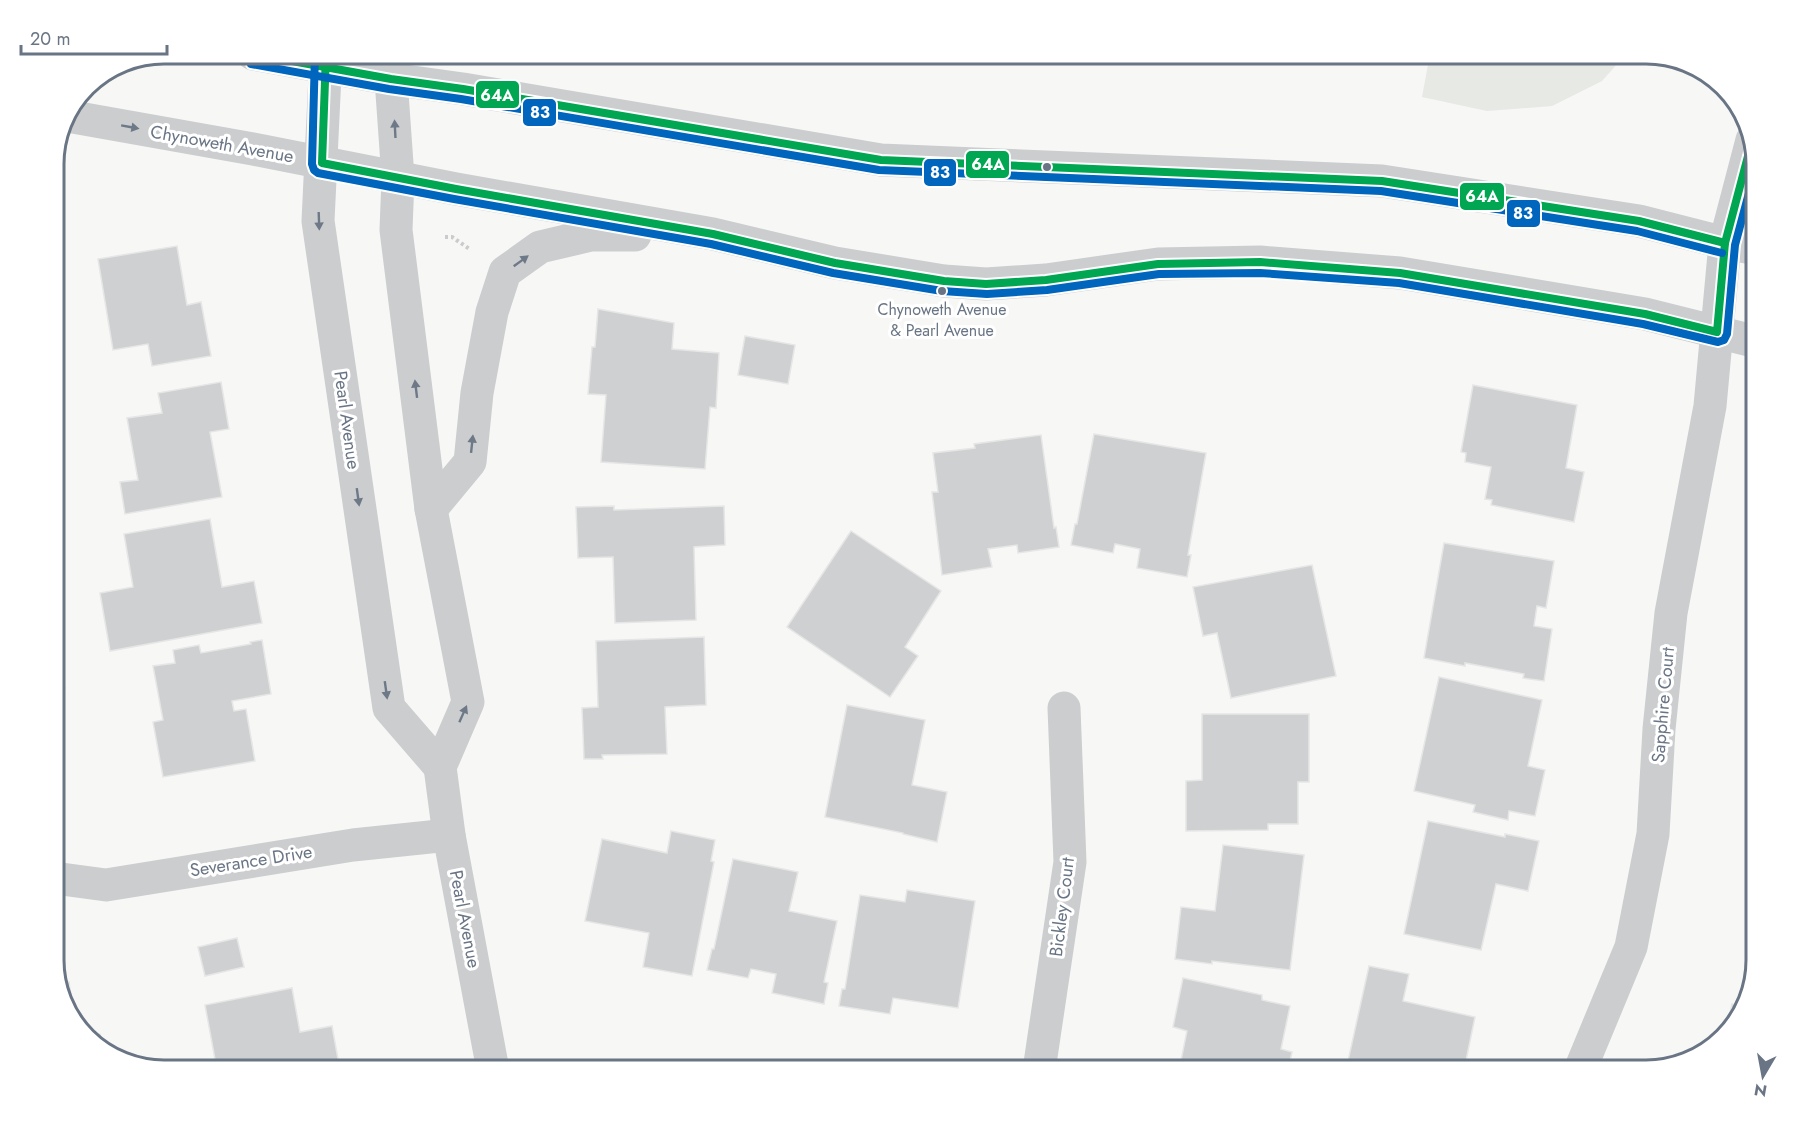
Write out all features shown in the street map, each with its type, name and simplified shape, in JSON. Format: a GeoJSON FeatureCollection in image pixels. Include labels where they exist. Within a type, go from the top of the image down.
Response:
{"type":"FeatureCollection","features":[{"type":"Feature","properties":{"kind":"street","name":"Pearl Avenue"},"geometry":{"type":"LineString","coordinates":[[325,64],[318,222],[389,708],[440,768],[449,835],[491,1060]]}},
{"type":"Feature","properties":{"kind":"street"},"geometry":{"type":"LineString","coordinates":[[358,64],[392,67],[464,89],[881,160],[1382,181],[1639,221],[1746,247]]}},
{"type":"Feature","properties":{"kind":"street"},"geometry":{"type":"LineString","coordinates":[[392,67],[398,178],[396,230],[431,509],[468,702],[440,768]]}},
{"type":"Feature","properties":{"kind":"street","name":"Chynoweth Avenue"},"geometry":{"type":"LineString","coordinates":[[76,118],[713,234],[835,263],[944,281],[986,284],[1046,280],[1158,264],[1260,262],[1400,273],[1645,314],[1746,339]]}},
{"type":"Feature","properties":{"kind":"street","name":"Sapphire Court"},"geometry":{"type":"LineString","coordinates":[[1584,1060],[1632,946],[1653,834],[1659,729],[1671,613],[1710,406],[1725,243],[1746,163]]}},
{"type":"Feature","properties":{"kind":"street"},"geometry":{"type":"LineString","coordinates":[[431,509],[470,462],[477,393],[492,312],[505,272],[540,247],[591,235],[713,234]]}},
{"type":"Feature","properties":{"kind":"street","name":"Bickley Court"},"geometry":{"type":"LineString","coordinates":[[1040,1060],[1070,862],[1064,708]]}},
{"type":"Feature","properties":{"kind":"street","name":"Severance Drive"},"geometry":{"type":"LineString","coordinates":[[65,879],[106,885],[353,844],[449,835]]}},
{"type":"Feature","properties":{"kind":"path"},"geometry":{"type":"LineString","coordinates":[[445,237],[452,237]]}},
{"type":"Feature","properties":{"kind":"shaded area"},"geometry":{"type":"Polygon","coordinates":[[[1428,64],[1617,64],[1602,81],[1552,106],[1487,111],[1422,97],[1428,64]]]}},
{"type":"Feature","properties":{"kind":"building"},"geometry":{"type":"Polygon","coordinates":[[[177,246],[187,305],[201,302],[211,356],[152,366],[148,344],[113,350],[98,259],[177,246]]]}},
{"type":"Feature","properties":{"kind":"building"},"geometry":{"type":"Polygon","coordinates":[[[598,309],[674,323],[672,349],[719,353],[716,408],[710,407],[705,469],[601,462],[606,395],[588,394],[598,309]]]}},
{"type":"Feature","properties":{"kind":"building"},"geometry":{"type":"Polygon","coordinates":[[[745,336],[795,345],[788,384],[738,375],[745,336]]]}},
{"type":"Feature","properties":{"kind":"building"},"geometry":{"type":"Polygon","coordinates":[[[221,382],[229,429],[210,432],[222,497],[125,514],[120,482],[138,480],[127,418],[162,413],[158,393],[221,382]]]}},
{"type":"Feature","properties":{"kind":"building"},"geometry":{"type":"Polygon","coordinates":[[[1473,385],[1577,405],[1566,468],[1584,472],[1574,522],[1491,505],[1492,500],[1485,499],[1491,467],[1465,462],[1466,453],[1461,452],[1473,385]]]}},
{"type":"Feature","properties":{"kind":"building"},"geometry":{"type":"Polygon","coordinates":[[[1094,434],[1206,453],[1188,555],[1191,555],[1187,577],[1137,568],[1140,549],[1115,544],[1113,553],[1071,545],[1094,434]]]}},
{"type":"Feature","properties":{"kind":"building"},"geometry":{"type":"Polygon","coordinates":[[[1041,435],[1054,528],[1056,527],[1059,547],[1018,553],[1017,545],[988,549],[992,567],[942,575],[932,492],[938,492],[933,453],[975,448],[974,444],[1041,435]]]}},
{"type":"Feature","properties":{"kind":"building"},"geometry":{"type":"Polygon","coordinates":[[[614,506],[614,510],[724,506],[725,545],[694,547],[696,620],[615,623],[613,557],[578,558],[576,507],[614,506]]]}},
{"type":"Feature","properties":{"kind":"building"},"geometry":{"type":"Polygon","coordinates":[[[210,519],[222,587],[254,581],[262,623],[110,651],[100,593],[133,587],[124,534],[210,519]]]}},
{"type":"Feature","properties":{"kind":"building"},"geometry":{"type":"Polygon","coordinates":[[[851,531],[941,591],[905,647],[918,656],[890,697],[787,627],[851,531]]]}},
{"type":"Feature","properties":{"kind":"building"},"geometry":{"type":"Polygon","coordinates":[[[1444,543],[1554,561],[1546,608],[1537,606],[1534,626],[1552,629],[1544,681],[1523,678],[1524,674],[1424,658],[1444,543]]]}},
{"type":"Feature","properties":{"kind":"building"},"geometry":{"type":"Polygon","coordinates":[[[1312,565],[1336,676],[1231,698],[1217,633],[1203,636],[1193,587],[1312,565]]]}},
{"type":"Feature","properties":{"kind":"building"},"geometry":{"type":"Polygon","coordinates":[[[704,637],[706,705],[665,707],[667,754],[602,755],[603,759],[584,759],[582,708],[598,707],[596,641],[704,637]]]}},
{"type":"Feature","properties":{"kind":"building"},"geometry":{"type":"Polygon","coordinates":[[[262,640],[271,694],[232,701],[234,711],[246,709],[255,761],[163,777],[153,722],[163,720],[153,666],[175,663],[173,650],[199,645],[201,653],[262,640]]]}},
{"type":"Feature","properties":{"kind":"building"},"geometry":{"type":"Polygon","coordinates":[[[1439,677],[1542,700],[1528,766],[1545,770],[1535,816],[1509,811],[1508,820],[1473,812],[1475,805],[1414,791],[1439,677]]]}},
{"type":"Feature","properties":{"kind":"building"},"geometry":{"type":"Polygon","coordinates":[[[847,705],[925,720],[912,785],[947,792],[937,842],[825,817],[847,705]]]}},
{"type":"Feature","properties":{"kind":"building"},"geometry":{"type":"Polygon","coordinates":[[[1202,714],[1309,714],[1309,782],[1298,782],[1298,824],[1268,824],[1268,830],[1186,831],[1186,781],[1202,780],[1202,714]]]}},
{"type":"Feature","properties":{"kind":"building"},"geometry":{"type":"Polygon","coordinates":[[[1428,821],[1505,837],[1505,834],[1539,841],[1528,891],[1496,884],[1481,950],[1404,934],[1428,821]]]}},
{"type":"Feature","properties":{"kind":"building"},"geometry":{"type":"Polygon","coordinates":[[[671,831],[715,840],[711,861],[714,862],[692,976],[643,967],[649,933],[585,921],[602,839],[667,853],[671,831]]]}},
{"type":"Feature","properties":{"kind":"building"},"geometry":{"type":"Polygon","coordinates":[[[1223,845],[1304,855],[1290,970],[1175,959],[1181,907],[1215,911],[1223,845]]]}},
{"type":"Feature","properties":{"kind":"building"},"geometry":{"type":"Polygon","coordinates":[[[733,859],[798,872],[789,911],[837,921],[824,982],[828,983],[824,1004],[772,993],[776,974],[751,969],[748,978],[707,970],[712,949],[714,949],[733,859]]]}},
{"type":"Feature","properties":{"kind":"building"},"geometry":{"type":"Polygon","coordinates":[[[907,890],[975,901],[958,1008],[893,998],[890,1014],[839,1006],[842,989],[845,989],[860,895],[905,902],[907,890]]]}},
{"type":"Feature","properties":{"kind":"building"},"geometry":{"type":"Polygon","coordinates":[[[237,938],[244,967],[205,976],[198,947],[237,938]]]}},
{"type":"Feature","properties":{"kind":"building"},"geometry":{"type":"Polygon","coordinates":[[[1369,966],[1409,974],[1403,1001],[1475,1017],[1466,1060],[1348,1060],[1369,966]]]}},
{"type":"Feature","properties":{"kind":"building"},"geometry":{"type":"Polygon","coordinates":[[[1183,978],[1262,995],[1262,1000],[1290,1006],[1281,1049],[1292,1052],[1290,1060],[1181,1060],[1187,1031],[1173,1027],[1183,978]]]}},
{"type":"Feature","properties":{"kind":"building"},"geometry":{"type":"Polygon","coordinates":[[[292,988],[300,1032],[332,1026],[338,1060],[215,1060],[205,1005],[292,988]]]}},
{"type":"Feature","properties":{"kind":"building"},"geometry":{"type":"Polygon","coordinates":[[[1732,1004],[1736,1005],[1733,1010],[1729,1016],[1732,1004]]]}},
{"type":"Feature","properties":{"kind":"transit line","name":"83"},"geometry":{"type":"LineString","coordinates":[[251,64],[879,170],[1381,191],[1637,231],[1722,253]]}},
{"type":"Feature","properties":{"kind":"transit line","name":"64A"},"geometry":{"type":"LineString","coordinates":[[308,64],[881,160],[1382,181],[1639,221],[1725,243]]}},
{"type":"Feature","properties":{"kind":"transit line","name":"83"},"geometry":{"type":"LineString","coordinates":[[315,64],[312,164],[318,173],[711,244],[833,273],[942,291],[987,294],[1047,290],[1159,274],[1260,273],[1399,283],[1643,324],[1718,342],[1724,340],[1727,334],[1735,245],[1746,204]]}},
{"type":"Feature","properties":{"kind":"transit line","name":"64A"},"geometry":{"type":"LineString","coordinates":[[326,64],[322,163],[713,234],[835,263],[944,281],[986,284],[1046,280],[1158,264],[1260,262],[1400,273],[1645,314],[1717,332],[1725,243],[1746,164]]}},
{"type":"Feature","properties":{"kind":"place","name":"Chynoweth Avenue & Pearl Avenue"},"geometry":{"type":"Point","coordinates":[942,291]}}]}
